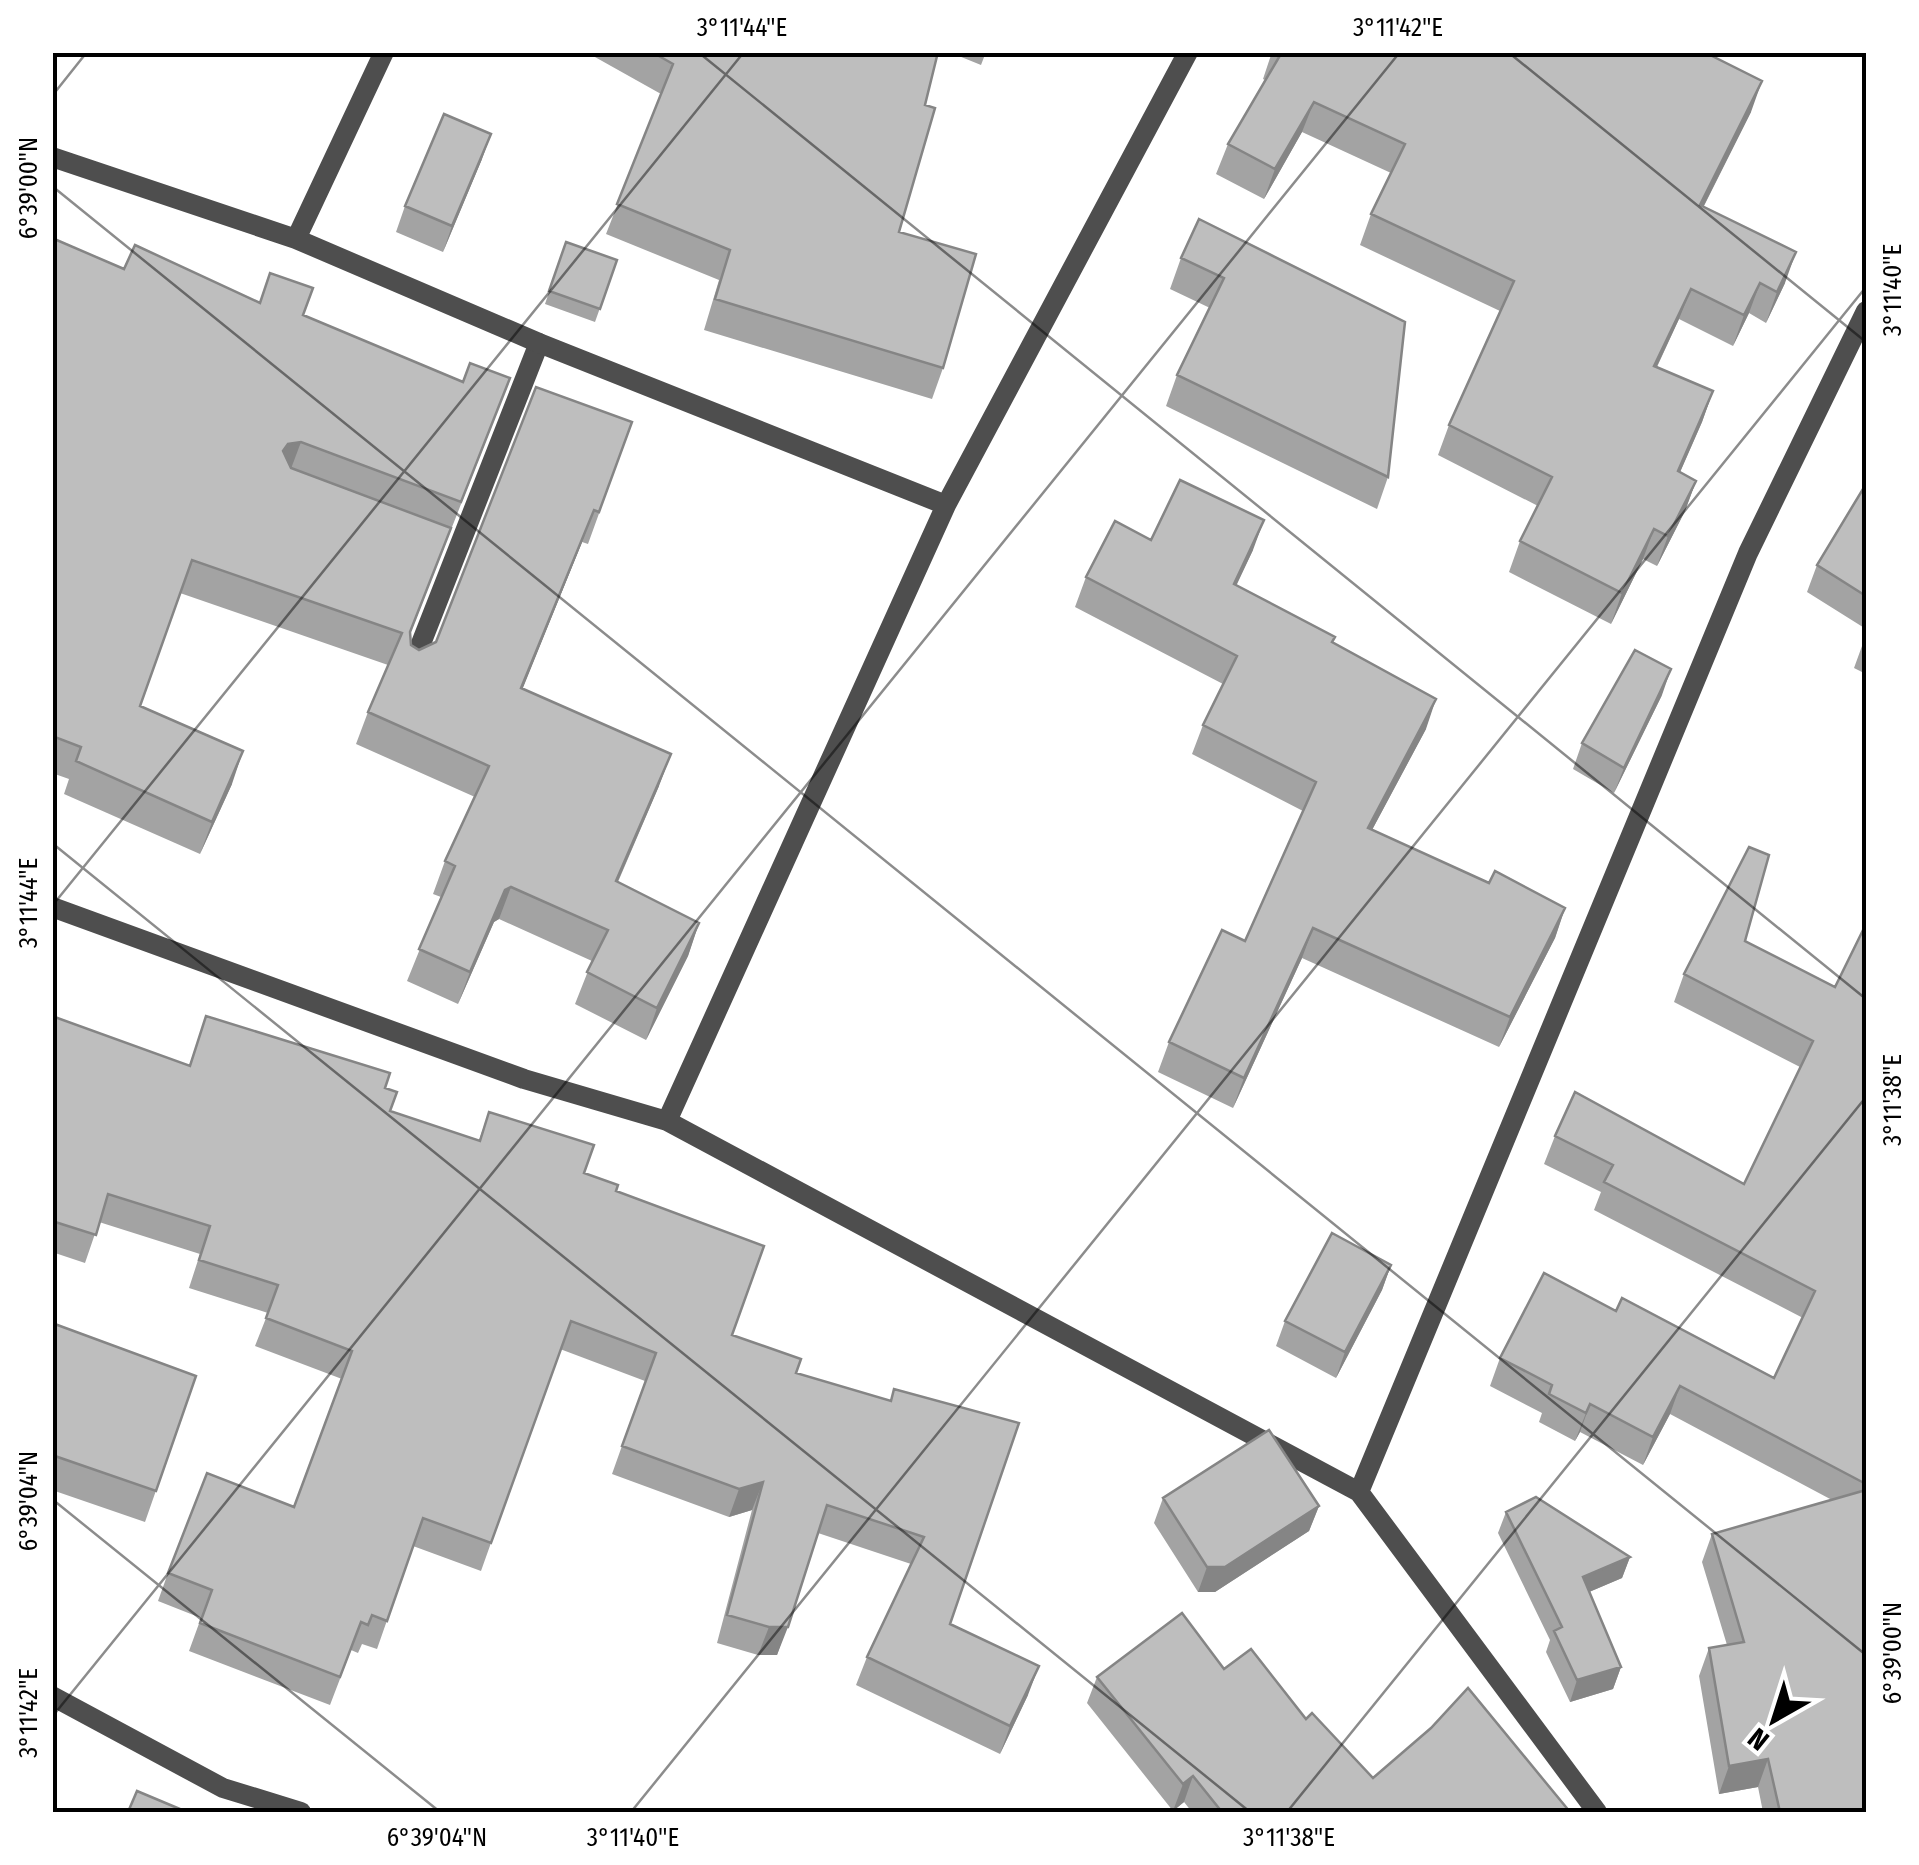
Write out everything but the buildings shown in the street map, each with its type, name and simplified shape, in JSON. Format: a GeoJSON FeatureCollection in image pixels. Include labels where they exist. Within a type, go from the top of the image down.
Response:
{"type":"FeatureCollection","features":[{"type":"Feature","properties":{"kind":"street"},"geometry":{"type":"LineString","coordinates":[[296,239],[384,52]]}},
{"type":"Feature","properties":{"kind":"street"},"geometry":{"type":"LineString","coordinates":[[667,1121],[946,505],[1188,52]]}},
{"type":"Feature","properties":{"kind":"street"},"geometry":{"type":"LineString","coordinates":[[52,156],[296,239],[539,343],[946,505]]}},
{"type":"Feature","properties":{"kind":"street"},"geometry":{"type":"LineString","coordinates":[[1359,1492],[1748,553],[1866,311]]}},
{"type":"Feature","properties":{"kind":"street"},"geometry":{"type":"LineString","coordinates":[[412,670],[448,549],[539,343]]}},
{"type":"Feature","properties":{"kind":"street"},"geometry":{"type":"LineString","coordinates":[[52,907],[524,1079],[667,1121],[1359,1492],[1598,1812]]}},
{"type":"Feature","properties":{"kind":"street"},"geometry":{"type":"LineString","coordinates":[[52,1696],[224,1788],[301,1812]]}},
{"type":"Feature","properties":{"kind":"street"},"geometry":{"type":"LineString","coordinates":[[224,1788],[237,1812]]}}]}
